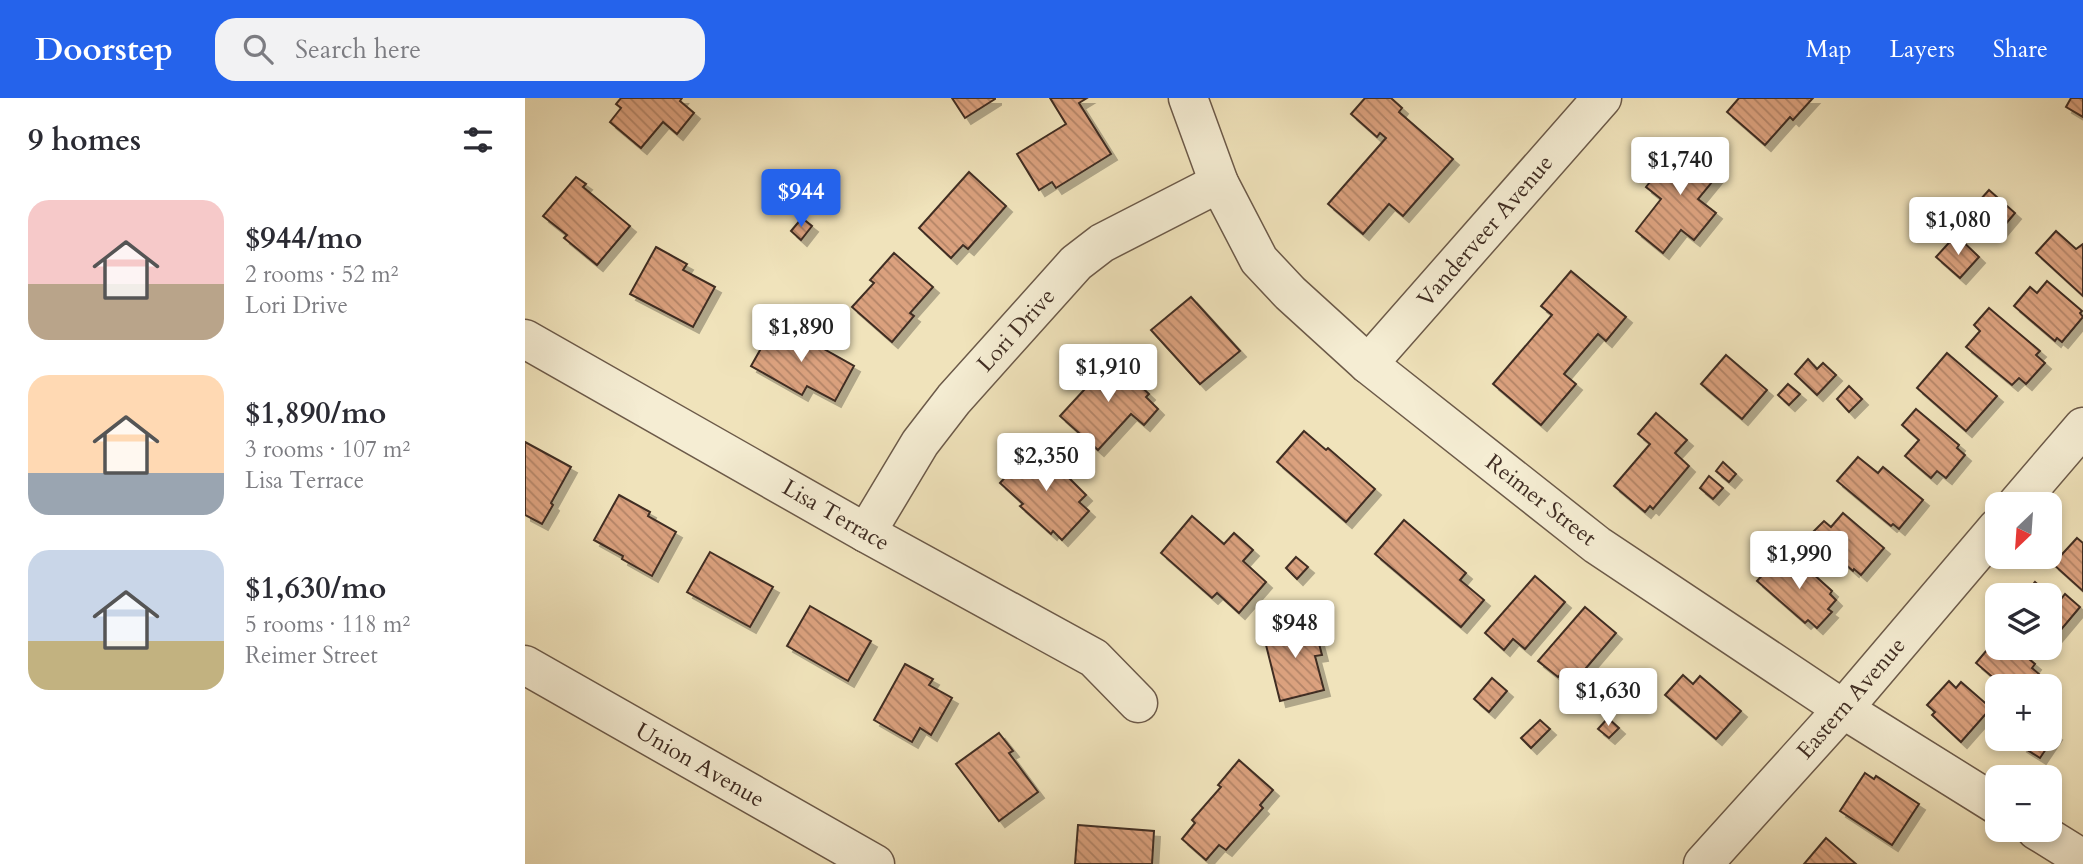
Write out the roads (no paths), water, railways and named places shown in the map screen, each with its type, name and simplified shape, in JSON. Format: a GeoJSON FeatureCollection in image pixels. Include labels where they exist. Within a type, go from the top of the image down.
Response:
{"type":"FeatureCollection","features":[{"type":"Feature","properties":{"kind":"street","name":"Reimer Street"},"geometry":{"type":"LineString","coordinates":[[1188,98],[1219,183],[1259,260],[1290,293],[1368,364],[1597,545],[1843,709],[1985,798]]}},
{"type":"Feature","properties":{"kind":"street","name":"Vanderveer Avenue"},"geometry":{"type":"LineString","coordinates":[[1368,364],[1602,98]]}},
{"type":"Feature","properties":{"kind":"street","name":"Lori Drive"},"geometry":{"type":"LineString","coordinates":[[866,533],[920,443],[954,399],[1076,263],[1102,243],[1219,183]]}},
{"type":"Feature","properties":{"kind":"street","name":"Lisa Terrace"},"geometry":{"type":"LineString","coordinates":[[525,339],[866,533],[1094,658],[1138,703]]}},
{"type":"Feature","properties":{"kind":"street"},"geometry":{"type":"LineString","coordinates":[[2028,492],[2083,427]]}},
{"type":"Feature","properties":{"kind":"street","name":"Eastern Avenue"},"geometry":{"type":"LineString","coordinates":[[1703,864],[1843,709],[1985,542]]}},
{"type":"Feature","properties":{"kind":"street","name":"Union Avenue"},"geometry":{"type":"LineString","coordinates":[[525,665],[875,864]]}},
{"type":"Feature","properties":{"kind":"street"},"geometry":{"type":"LineString","coordinates":[[2055,842],[2083,859]]}}]}
